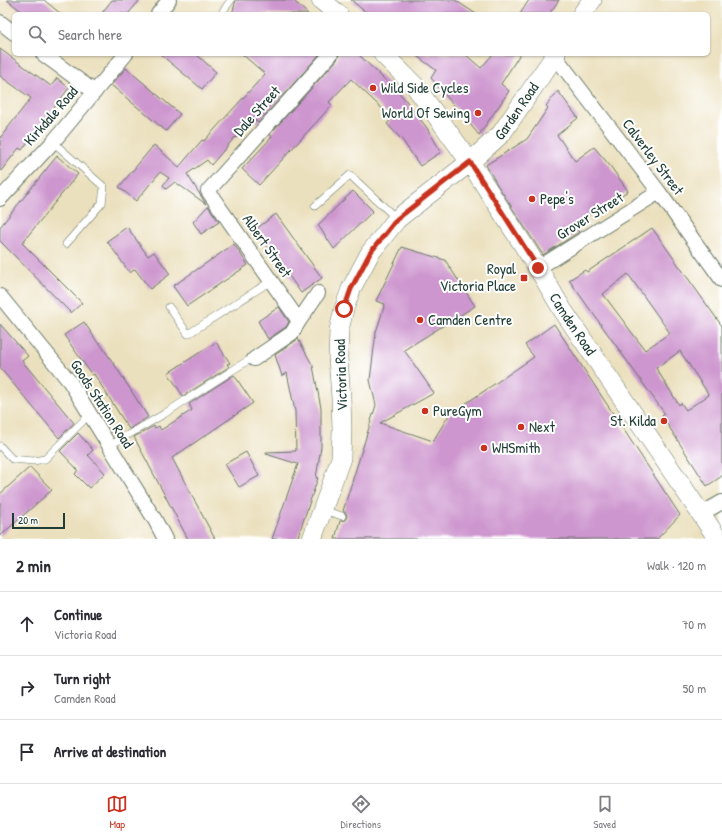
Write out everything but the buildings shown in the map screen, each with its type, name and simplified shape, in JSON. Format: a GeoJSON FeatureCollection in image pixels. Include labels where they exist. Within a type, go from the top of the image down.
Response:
{"type":"FeatureCollection","features":[{"type":"Feature","properties":{"kind":"street"},"geometry":{"type":"LineString","coordinates":[[160,12],[169,0]]}},
{"type":"Feature","properties":{"kind":"street"},"geometry":{"type":"LineString","coordinates":[[321,0],[336,12]]}},
{"type":"Feature","properties":{"kind":"street"},"geometry":{"type":"LineString","coordinates":[[583,12],[592,0]]}},
{"type":"Feature","properties":{"kind":"street"},"geometry":{"type":"LineString","coordinates":[[0,22],[12,31]]}},
{"type":"Feature","properties":{"kind":"street"},"geometry":{"type":"LineString","coordinates":[[46,56],[95,92]]}},
{"type":"Feature","properties":{"kind":"street","name":"Kirkdale Road"},"geometry":{"type":"LineString","coordinates":[[0,199],[53,142],[124,56]]}},
{"type":"Feature","properties":{"kind":"street","name":"Dale Street"},"geometry":{"type":"LineString","coordinates":[[208,191],[329,56]]}},
{"type":"Feature","properties":{"kind":"street","name":"Camden Road"},"geometry":{"type":"LineString","coordinates":[[385,56],[415,86],[470,162],[538,268],[562,309],[718,539]]}},
{"type":"Feature","properties":{"kind":"street","name":"Garden Road"},"geometry":{"type":"LineString","coordinates":[[470,162],[501,134],[554,56]]}},
{"type":"Feature","properties":{"kind":"street","name":"Calverley Street"},"geometry":{"type":"LineString","coordinates":[[556,56],[659,192],[722,280]]}},
{"type":"Feature","properties":{"kind":"street","name":"Victoria Road"},"geometry":{"type":"LineString","coordinates":[[312,539],[341,458],[342,404],[338,358],[339,330],[351,289],[370,253],[397,219],[470,162]]}},
{"type":"Feature","properties":{"kind":"street","name":"Albert Street"},"geometry":{"type":"LineString","coordinates":[[208,191],[299,320]]}},
{"type":"Feature","properties":{"kind":"street","name":"Grover Street"},"geometry":{"type":"LineString","coordinates":[[538,268],[659,192]]}},
{"type":"Feature","properties":{"kind":"street"},"geometry":{"type":"LineString","coordinates":[[251,360],[292,333],[299,320],[318,293]]}},
{"type":"Feature","properties":{"kind":"street","name":"Goods Station Road"},"geometry":{"type":"LineString","coordinates":[[0,296],[70,382],[165,539]]}},
{"type":"Feature","properties":{"kind":"street"},"geometry":{"type":"LineString","coordinates":[[701,514],[722,502]]}},
{"type":"Feature","properties":{"kind":"lane"},"geometry":{"type":"LineString","coordinates":[[223,12],[231,0]]}},
{"type":"Feature","properties":{"kind":"lane"},"geometry":{"type":"LineString","coordinates":[[53,142],[104,188],[102,204],[66,244]]}},
{"type":"Feature","properties":{"kind":"lane"},"geometry":{"type":"LineString","coordinates":[[315,206],[350,175],[397,219]]}},
{"type":"Feature","properties":{"kind":"lane"},"geometry":{"type":"LineString","coordinates":[[169,308],[188,334],[271,281]]}},
{"type":"Feature","properties":{"kind":"lane"},"geometry":{"type":"LineString","coordinates":[[109,446],[251,360]]}},
{"type":"Feature","properties":{"kind":"lane"},"geometry":{"type":"LineString","coordinates":[[0,446],[12,459],[33,461],[45,459],[90,414]]}},
{"type":"Feature","properties":{"kind":"lane"},"geometry":{"type":"LineString","coordinates":[[323,510],[342,516]]}},
{"type":"Feature","properties":{"kind":"place","name":"Wild Side Cycles"},"geometry":{"type":"Point","coordinates":[373,88]}},
{"type":"Feature","properties":{"kind":"place","name":"World Of Sewing"},"geometry":{"type":"Point","coordinates":[478,113]}},
{"type":"Feature","properties":{"kind":"place","name":"Pepe's"},"geometry":{"type":"Point","coordinates":[532,199]}},
{"type":"Feature","properties":{"kind":"place","name":"Royal Victoria Place"},"geometry":{"type":"Point","coordinates":[524,278]}},
{"type":"Feature","properties":{"kind":"place","name":"Camden Centre"},"geometry":{"type":"Point","coordinates":[420,320]}},
{"type":"Feature","properties":{"kind":"place","name":"PureGym"},"geometry":{"type":"Point","coordinates":[425,411]}},
{"type":"Feature","properties":{"kind":"place","name":"St. Kilda"},"geometry":{"type":"Point","coordinates":[664,421]}},
{"type":"Feature","properties":{"kind":"place","name":"Next"},"geometry":{"type":"Point","coordinates":[521,427]}},
{"type":"Feature","properties":{"kind":"place","name":"WHSmith"},"geometry":{"type":"Point","coordinates":[484,448]}},
{"type":"Feature","properties":{"kind":"route"},"geometry":{"type":"LineString","coordinates":[[344,309],[351,289],[370,253],[397,219],[470,162],[538,268]]}}]}
